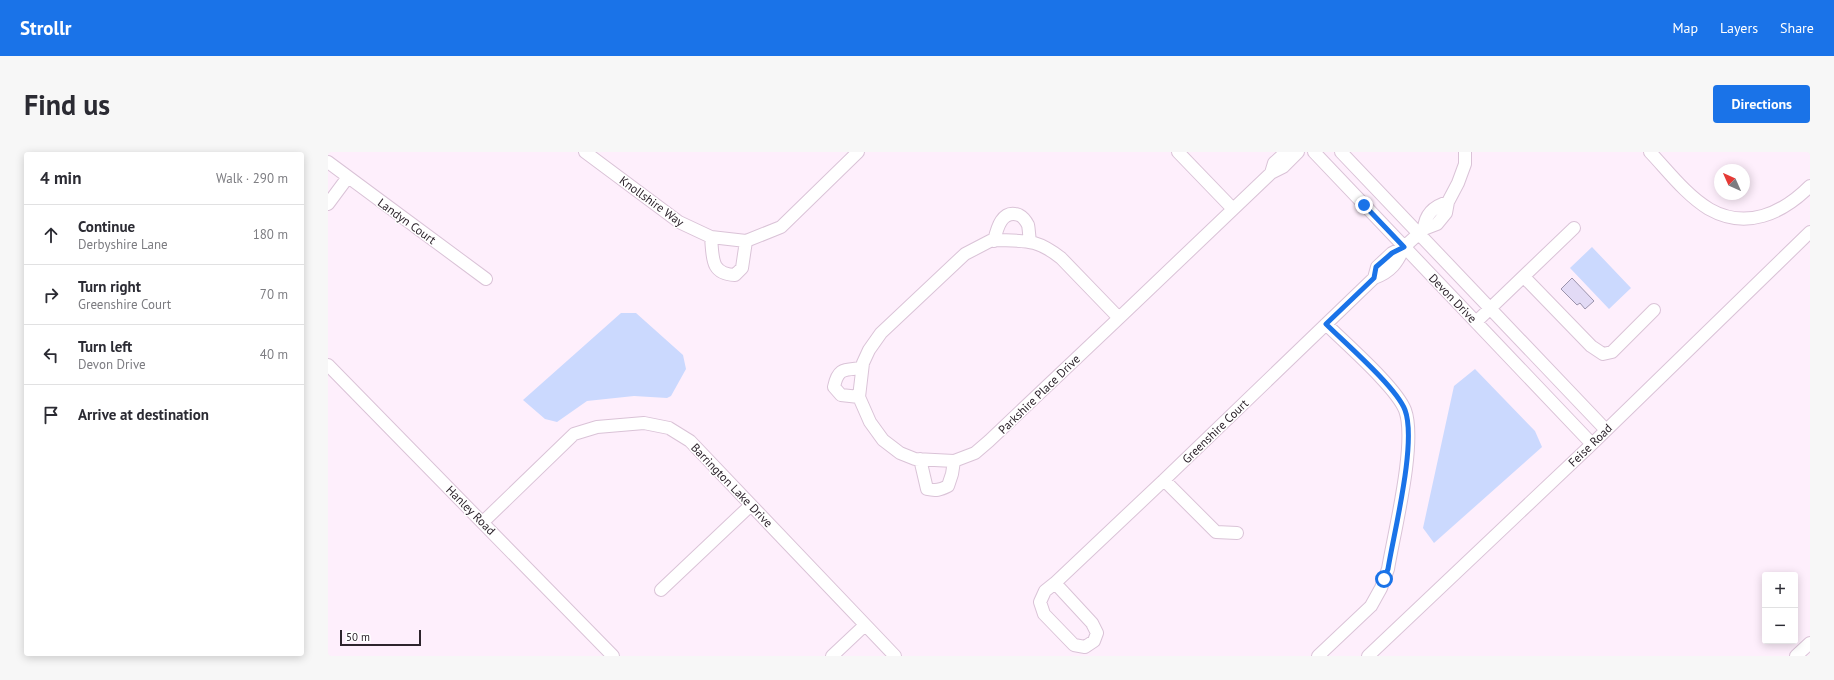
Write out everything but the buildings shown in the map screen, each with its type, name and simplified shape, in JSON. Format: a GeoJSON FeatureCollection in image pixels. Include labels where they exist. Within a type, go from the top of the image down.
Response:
{"type":"FeatureCollection","features":[{"type":"Feature","properties":{"kind":"street","name":"Knollshire Way"},"geometry":{"type":"LineString","coordinates":[[585,152],[678,222],[711,237],[746,241],[782,227],[858,152]]}},
{"type":"Feature","properties":{"kind":"street"},"geometry":{"type":"LineString","coordinates":[[1178,152],[1234,209]]}},
{"type":"Feature","properties":{"kind":"street","name":"Parkshire Place Drive"},"geometry":{"type":"LineString","coordinates":[[1271,172],[1274,163],[1286,152]]}},
{"type":"Feature","properties":{"kind":"street","name":"Parkshire Place Drive"},"geometry":{"type":"LineString","coordinates":[[859,398],[870,422],[883,440],[900,453],[920,460],[954,461],[975,452],[989,441],[1234,209],[1271,172],[1283,167],[1298,152]]}},
{"type":"Feature","properties":{"kind":"street","name":"Devon Drive"},"geometry":{"type":"LineString","coordinates":[[1314,152],[1592,444]]}},
{"type":"Feature","properties":{"kind":"street","name":"Devon Drive"},"geometry":{"type":"LineString","coordinates":[[1341,152],[1421,232],[1490,309],[1606,430]]}},
{"type":"Feature","properties":{"kind":"street"},"geometry":{"type":"LineString","coordinates":[[1421,232],[1425,219],[1437,205],[1448,202],[1458,183],[1464,164],[1465,152]]}},
{"type":"Feature","properties":{"kind":"street"},"geometry":{"type":"LineString","coordinates":[[1650,152],[1698,201],[1724,216],[1758,218],[1775,213],[1790,204],[1810,186]]}},
{"type":"Feature","properties":{"kind":"street","name":"Landyn Court"},"geometry":{"type":"LineString","coordinates":[[328,162],[486,279]]}},
{"type":"Feature","properties":{"kind":"street"},"geometry":{"type":"LineString","coordinates":[[328,204],[348,177]]}},
{"type":"Feature","properties":{"kind":"street"},"geometry":{"type":"LineString","coordinates":[[994,241],[1001,220],[1006,216],[1014,214],[1022,216],[1028,224],[1030,241]]}},
{"type":"Feature","properties":{"kind":"street"},"geometry":{"type":"LineString","coordinates":[[1476,322],[1574,228]]}},
{"type":"Feature","properties":{"kind":"street","name":"Greenshire Court"},"geometry":{"type":"LineString","coordinates":[[1055,582],[1092,623],[1097,633],[1094,641],[1085,647],[1074,645],[1044,614],[1040,602],[1044,591],[1164,480],[1374,278],[1376,267],[1392,253],[1404,247],[1421,232]]}},
{"type":"Feature","properties":{"kind":"street"},"geometry":{"type":"LineString","coordinates":[[711,237],[713,260],[717,269],[725,274],[735,275],[742,268],[746,241]]}},
{"type":"Feature","properties":{"kind":"street","name":"Feise Road"},"geometry":{"type":"LineString","coordinates":[[1368,656],[1808,237]]}},
{"type":"Feature","properties":{"kind":"street"},"geometry":{"type":"LineString","coordinates":[[862,368],[846,369],[841,372],[834,387],[841,395],[859,398],[862,368],[869,350],[881,333],[965,254],[994,241],[1030,241],[1051,250],[1061,258],[1119,318]]}},
{"type":"Feature","properties":{"kind":"street"},"geometry":{"type":"LineString","coordinates":[[1524,276],[1591,346],[1603,354],[1612,352],[1654,310]]}},
{"type":"Feature","properties":{"kind":"street"},"geometry":{"type":"LineString","coordinates":[[1318,656],[1371,606],[1381,588],[1388,569],[1409,438],[1405,410],[1391,389],[1326,324]]}},
{"type":"Feature","properties":{"kind":"street","name":"Hanley Road"},"geometry":{"type":"LineString","coordinates":[[328,365],[613,656]]}},
{"type":"Feature","properties":{"kind":"street","name":"Barrington Lake Drive"},"geometry":{"type":"LineString","coordinates":[[483,522],[574,434],[597,427],[644,423],[669,428],[690,442],[895,656]]}},
{"type":"Feature","properties":{"kind":"street"},"geometry":{"type":"LineString","coordinates":[[920,460],[927,489],[933,491],[948,486],[954,461]]}},
{"type":"Feature","properties":{"kind":"street"},"geometry":{"type":"LineString","coordinates":[[1164,480],[1216,532],[1237,533]]}},
{"type":"Feature","properties":{"kind":"street"},"geometry":{"type":"LineString","coordinates":[[660,590],[751,505]]}},
{"type":"Feature","properties":{"kind":"street"},"geometry":{"type":"LineString","coordinates":[[832,656],[865,625]]}},
{"type":"Feature","properties":{"kind":"street"},"geometry":{"type":"LineString","coordinates":[[1796,656],[1810,643]]}},
{"type":"Feature","properties":{"kind":"water"},"geometry":{"type":"Polygon","coordinates":[[[1592,247],[1631,288],[1609,309],[1570,268],[1592,247]]]}},
{"type":"Feature","properties":{"kind":"water"},"geometry":{"type":"Polygon","coordinates":[[[621,313],[636,313],[683,355],[686,369],[671,396],[667,398],[634,396],[587,401],[557,422],[545,419],[523,400],[621,313]]]}},
{"type":"Feature","properties":{"kind":"water"},"geometry":{"type":"Polygon","coordinates":[[[1475,369],[1535,431],[1542,447],[1434,543],[1423,528],[1454,386],[1475,369]]]}},
{"type":"Feature","properties":{"kind":"route"},"geometry":{"type":"LineString","coordinates":[[1364,205],[1404,247],[1392,253],[1376,267],[1374,278],[1326,324],[1391,389],[1405,410],[1409,438],[1406,466],[1388,569],[1384,579]]}}]}
